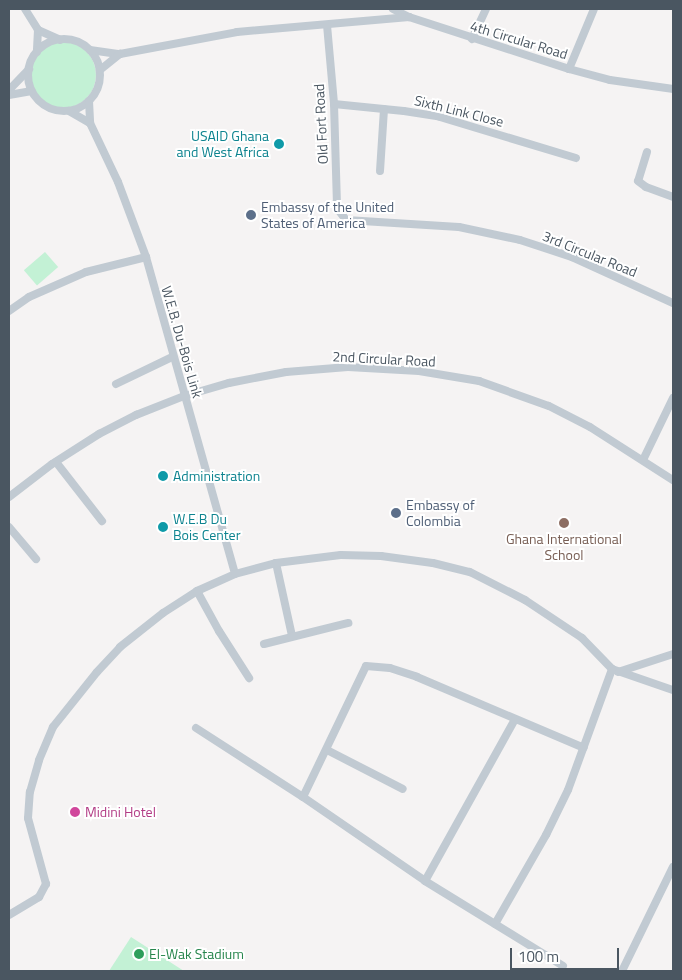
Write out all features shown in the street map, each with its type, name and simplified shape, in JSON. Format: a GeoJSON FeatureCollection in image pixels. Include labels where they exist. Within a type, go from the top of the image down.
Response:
{"type":"FeatureCollection","features":[{"type":"Feature","properties":{"kind":"street"},"geometry":{"type":"LineString","coordinates":[[25,9],[38,30],[60,40]]}},
{"type":"Feature","properties":{"kind":"street"},"geometry":{"type":"LineString","coordinates":[[394,9],[409,17]]}},
{"type":"Feature","properties":{"kind":"street"},"geometry":{"type":"LineString","coordinates":[[472,39],[486,9]]}},
{"type":"Feature","properties":{"kind":"street"},"geometry":{"type":"LineString","coordinates":[[569,69],[594,9]]}},
{"type":"Feature","properties":{"kind":"street","name":"4th Circular Road"},"geometry":{"type":"LineString","coordinates":[[90,50],[120,54],[237,32],[409,17],[569,69],[610,80],[673,89]]}},
{"type":"Feature","properties":{"kind":"street","name":"Old Fort Road"},"geometry":{"type":"LineString","coordinates":[[327,24],[334,104],[337,208],[346,220]]}},
{"type":"Feature","properties":{"kind":"street"},"geometry":{"type":"LineString","coordinates":[[9,90],[29,69],[37,52],[38,30]]}},
{"type":"Feature","properties":{"kind":"street"},"geometry":{"type":"LineString","coordinates":[[29,69],[32,90],[48,107],[58,110],[69,111],[80,108],[89,101],[100,82],[100,70],[90,50],[71,40],[60,40],[47,44],[37,52]]}},
{"type":"Feature","properties":{"kind":"street","name":"4th Circular Road"},"geometry":{"type":"LineString","coordinates":[[100,70],[120,54]]}},
{"type":"Feature","properties":{"kind":"street"},"geometry":{"type":"LineString","coordinates":[[9,95],[32,90]]}},
{"type":"Feature","properties":{"kind":"street","name":"W.E.B. Du-Bois Link"},"geometry":{"type":"LineString","coordinates":[[89,101],[90,124],[118,182],[146,256],[172,357],[235,574]]}},
{"type":"Feature","properties":{"kind":"street","name":"Sixth Link Close"},"geometry":{"type":"LineString","coordinates":[[334,104],[440,117],[576,158]]}},
{"type":"Feature","properties":{"kind":"street"},"geometry":{"type":"LineString","coordinates":[[380,172],[384,109]]}},
{"type":"Feature","properties":{"kind":"street"},"geometry":{"type":"LineString","coordinates":[[69,111],[90,124]]}},
{"type":"Feature","properties":{"kind":"street"},"geometry":{"type":"LineString","coordinates":[[647,152],[638,181],[646,187],[673,197]]}},
{"type":"Feature","properties":{"kind":"street","name":"3rd Circular Road"},"geometry":{"type":"LineString","coordinates":[[346,220],[458,228],[520,240],[572,257],[673,304]]}},
{"type":"Feature","properties":{"kind":"street"},"geometry":{"type":"LineString","coordinates":[[9,311],[29,297],[86,272],[146,256]]}},
{"type":"Feature","properties":{"kind":"street"},"geometry":{"type":"LineString","coordinates":[[116,384],[172,357]]}},
{"type":"Feature","properties":{"kind":"street","name":"2nd Circular Road"},"geometry":{"type":"LineString","coordinates":[[9,496],[56,462],[129,419],[184,396],[229,383],[286,372],[348,367],[419,371],[479,381],[549,406],[590,427],[673,480]]}},
{"type":"Feature","properties":{"kind":"street"},"geometry":{"type":"LineString","coordinates":[[643,460],[673,398]]}},
{"type":"Feature","properties":{"kind":"street"},"geometry":{"type":"LineString","coordinates":[[56,462],[102,521]]}},
{"type":"Feature","properties":{"kind":"street"},"geometry":{"type":"LineString","coordinates":[[9,527],[36,559]]}},
{"type":"Feature","properties":{"kind":"street"},"geometry":{"type":"LineString","coordinates":[[9,915],[34,902],[43,893],[46,884],[45,872],[28,818],[30,792],[38,760],[53,727],[97,672],[120,647],[163,613],[197,590],[235,574],[276,563],[341,555],[381,556],[433,563],[470,572],[525,600],[562,623],[582,638],[615,670],[673,690]]}},
{"type":"Feature","properties":{"kind":"street"},"geometry":{"type":"LineString","coordinates":[[276,563],[292,636]]}},
{"type":"Feature","properties":{"kind":"street"},"geometry":{"type":"LineString","coordinates":[[197,590],[249,678]]}},
{"type":"Feature","properties":{"kind":"street"},"geometry":{"type":"LineString","coordinates":[[264,644],[348,623]]}},
{"type":"Feature","properties":{"kind":"street"},"geometry":{"type":"LineString","coordinates":[[615,670],[673,654]]}},
{"type":"Feature","properties":{"kind":"street"},"geometry":{"type":"LineString","coordinates":[[303,797],[366,666],[390,668],[417,677],[584,748]]}},
{"type":"Feature","properties":{"kind":"street"},"geometry":{"type":"LineString","coordinates":[[495,924],[546,835],[568,790],[615,670]]}},
{"type":"Feature","properties":{"kind":"street"},"geometry":{"type":"LineString","coordinates":[[424,881],[515,719]]}},
{"type":"Feature","properties":{"kind":"street"},"geometry":{"type":"LineString","coordinates":[[196,728],[303,797],[424,881],[563,966]]}},
{"type":"Feature","properties":{"kind":"street"},"geometry":{"type":"LineString","coordinates":[[327,750],[403,788]]}},
{"type":"Feature","properties":{"kind":"street"},"geometry":{"type":"LineString","coordinates":[[624,971],[673,867]]}},
{"type":"Feature","properties":{"kind":"green space"},"geometry":{"type":"Polygon","coordinates":[[[63,42],[76,45],[86,52],[93,62],[96,75],[93,88],[86,98],[76,105],[63,108],[50,105],[40,98],[33,88],[30,75],[33,62],[40,52],[50,45],[63,42]]]}},
{"type":"Feature","properties":{"kind":"green space"},"geometry":{"type":"Polygon","coordinates":[[[45,252],[58,267],[37,285],[24,270],[45,252]]]}},
{"type":"Feature","properties":{"kind":"green space","name":"El-Wak Stadium"},"geometry":{"type":"Polygon","coordinates":[[[131,937],[184,971],[109,971],[131,937]]]}},
{"type":"Feature","properties":{"kind":"place","name":"USAID Ghana and West Africa"},"geometry":{"type":"Point","coordinates":[279,144]}},
{"type":"Feature","properties":{"kind":"place","name":"Embassy of the United States of America"},"geometry":{"type":"Point","coordinates":[251,215]}},
{"type":"Feature","properties":{"kind":"place","name":"Administration"},"geometry":{"type":"Point","coordinates":[163,476]}},
{"type":"Feature","properties":{"kind":"place","name":"Embassy of Colombia"},"geometry":{"type":"Point","coordinates":[396,513]}},
{"type":"Feature","properties":{"kind":"place","name":"Ghana International School"},"geometry":{"type":"Point","coordinates":[564,523]}},
{"type":"Feature","properties":{"kind":"place","name":"W.E.B Du Bois Center"},"geometry":{"type":"Point","coordinates":[163,527]}},
{"type":"Feature","properties":{"kind":"place","name":"Midini Hotel"},"geometry":{"type":"Point","coordinates":[75,812]}},
{"type":"Feature","properties":{"kind":"place","name":"El-Wak Stadium"},"geometry":{"type":"Point","coordinates":[139,954]}}]}
